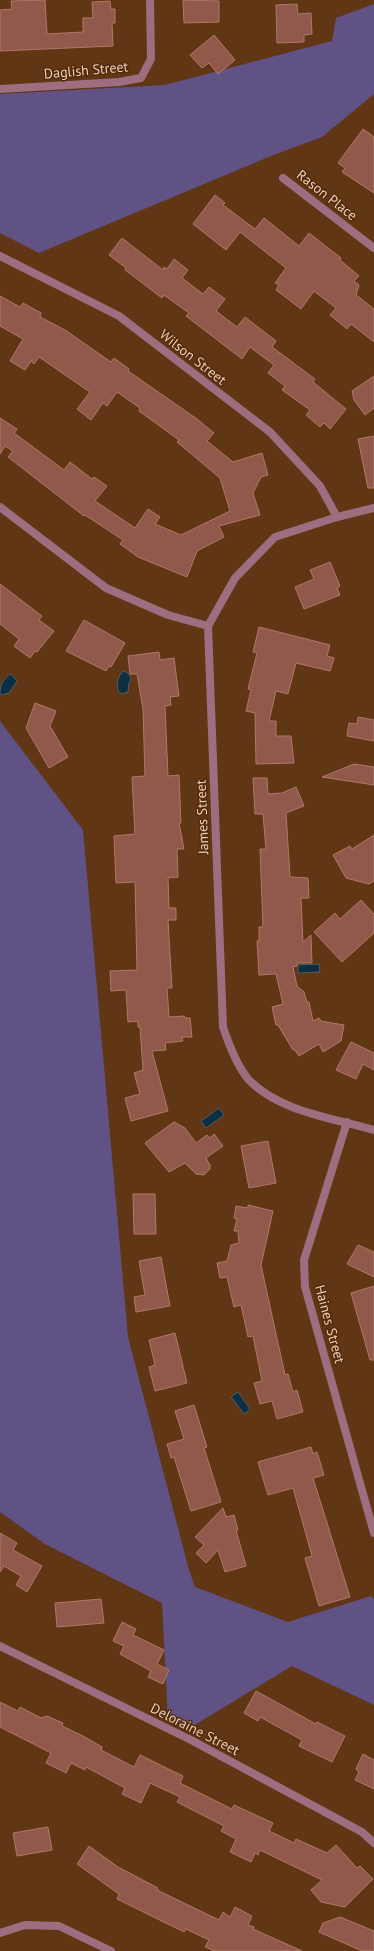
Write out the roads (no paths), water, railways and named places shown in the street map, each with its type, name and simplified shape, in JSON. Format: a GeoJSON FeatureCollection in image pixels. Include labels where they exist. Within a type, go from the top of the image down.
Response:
{"type":"FeatureCollection","features":[{"type":"Feature","properties":{"kind":"street","name":"Daglish Street"},"geometry":{"type":"LineString","coordinates":[[0,89],[119,82],[141,78],[151,59],[150,0]]}},
{"type":"Feature","properties":{"kind":"street","name":"Rason Place"},"geometry":{"type":"LineString","coordinates":[[283,178],[374,248]]}},
{"type":"Feature","properties":{"kind":"street","name":"Wilson Street"},"geometry":{"type":"LineString","coordinates":[[0,256],[119,316],[263,428],[320,486],[337,517]]}},
{"type":"Feature","properties":{"kind":"street"},"geometry":{"type":"LineString","coordinates":[[0,508],[106,588],[168,615],[208,626],[235,578],[275,538],[337,517],[374,508]]}},
{"type":"Feature","properties":{"kind":"street","name":"James Street"},"geometry":{"type":"LineString","coordinates":[[208,626],[222,1027],[232,1052],[248,1079],[267,1094],[292,1107],[374,1130]]}},
{"type":"Feature","properties":{"kind":"street","name":"Haines Street"},"geometry":{"type":"LineString","coordinates":[[347,1122],[304,1260],[305,1286],[374,1533]]}},
{"type":"Feature","properties":{"kind":"street","name":"Deloraine Street"},"geometry":{"type":"LineString","coordinates":[[0,1646],[191,1740],[362,1832],[374,1843]]}},
{"type":"Feature","properties":{"kind":"street"},"geometry":{"type":"LineString","coordinates":[[0,1933],[25,1925],[59,1926],[111,1951]]}},
{"type":"Feature","properties":{"kind":"water"},"geometry":{"type":"Polygon","coordinates":[[[124,671],[129,674],[131,679],[128,692],[122,694],[118,691],[118,683],[120,675],[124,671]]]}},
{"type":"Feature","properties":{"kind":"water"},"geometry":{"type":"Polygon","coordinates":[[[11,674],[17,681],[9,693],[2,695],[0,693],[4,679],[11,674]]]}},
{"type":"Feature","properties":{"kind":"water"},"geometry":{"type":"Polygon","coordinates":[[[319,964],[320,972],[298,973],[298,965],[319,964]]]}},
{"type":"Feature","properties":{"kind":"water"},"geometry":{"type":"Polygon","coordinates":[[[219,1108],[224,1115],[206,1128],[201,1121],[219,1108]]]}},
{"type":"Feature","properties":{"kind":"water"},"geometry":{"type":"Polygon","coordinates":[[[238,1392],[250,1409],[244,1414],[231,1397],[238,1392]]]}}]}
